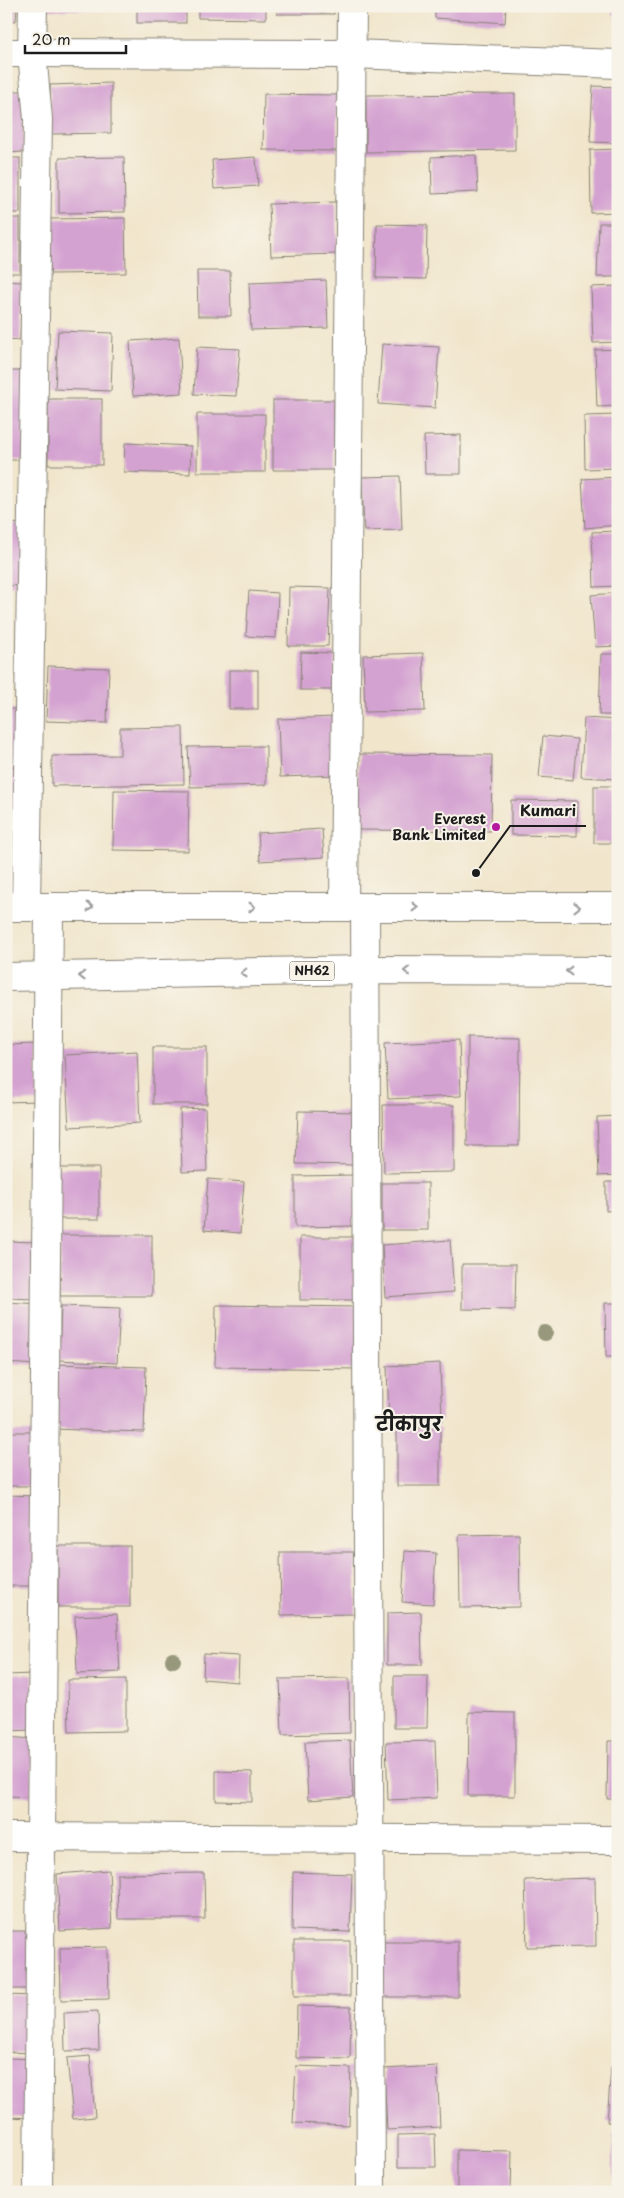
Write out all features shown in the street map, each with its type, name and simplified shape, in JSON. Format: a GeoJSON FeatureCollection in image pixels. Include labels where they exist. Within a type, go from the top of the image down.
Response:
{"type":"FeatureCollection","features":[{"type":"Feature","properties":{"kind":"street"},"geometry":{"type":"LineString","coordinates":[[33,6],[19,53],[38,120],[27,907],[48,977],[38,2192]]}},
{"type":"Feature","properties":{"kind":"street"},"geometry":{"type":"LineString","coordinates":[[352,6],[354,906],[366,970],[370,2192]]}},
{"type":"Feature","properties":{"kind":"street"},"geometry":{"type":"LineString","coordinates":[[19,53],[352,54],[618,64]]}},
{"type":"Feature","properties":{"kind":"street"},"geometry":{"type":"LineString","coordinates":[[27,907],[618,907]]}},
{"type":"Feature","properties":{"kind":"street","name":"NH62"},"geometry":{"type":"LineString","coordinates":[[6,977],[366,970],[618,972]]}},
{"type":"Feature","properties":{"kind":"street"},"geometry":{"type":"LineString","coordinates":[[6,1837],[618,1840]]}},
{"type":"Feature","properties":{"kind":"building"},"geometry":{"type":"Polygon","coordinates":[[[6,6],[17,6],[16,21],[6,21],[6,6]]]}},
{"type":"Feature","properties":{"kind":"building"},"geometry":{"type":"Polygon","coordinates":[[[44,6],[121,6],[121,10],[44,10],[44,6]]]}},
{"type":"Feature","properties":{"kind":"building"},"geometry":{"type":"Polygon","coordinates":[[[137,6],[186,6],[186,23],[137,23],[137,6]]]}},
{"type":"Feature","properties":{"kind":"building"},"geometry":{"type":"Polygon","coordinates":[[[198,6],[266,6],[266,19],[198,18],[198,6]]]}},
{"type":"Feature","properties":{"kind":"building"},"geometry":{"type":"Polygon","coordinates":[[[277,6],[334,6],[334,14],[277,14],[277,6]]]}},
{"type":"Feature","properties":{"kind":"building"},"geometry":{"type":"Polygon","coordinates":[[[435,6],[506,6],[505,23],[435,18],[435,6]]]}},
{"type":"Feature","properties":{"kind":"building"},"geometry":{"type":"Polygon","coordinates":[[[613,6],[618,6],[618,15],[613,15],[613,6]]]}},
{"type":"Feature","properties":{"kind":"building"},"geometry":{"type":"Polygon","coordinates":[[[111,83],[111,133],[51,134],[50,85],[111,83]]]}},
{"type":"Feature","properties":{"kind":"building"},"geometry":{"type":"Polygon","coordinates":[[[593,86],[618,87],[618,143],[590,142],[593,86]]]}},
{"type":"Feature","properties":{"kind":"building"},"geometry":{"type":"Polygon","coordinates":[[[6,91],[23,91],[24,152],[6,153],[6,91]]]}},
{"type":"Feature","properties":{"kind":"building"},"geometry":{"type":"Polygon","coordinates":[[[264,94],[337,95],[337,151],[263,150],[264,94]]]}},
{"type":"Feature","properties":{"kind":"building"},"geometry":{"type":"Polygon","coordinates":[[[515,94],[515,150],[366,152],[366,95],[515,94]]]}},
{"type":"Feature","properties":{"kind":"building"},"geometry":{"type":"Polygon","coordinates":[[[618,149],[618,212],[591,213],[590,150],[618,149]]]}},
{"type":"Feature","properties":{"kind":"building"},"geometry":{"type":"Polygon","coordinates":[[[476,155],[478,192],[432,194],[431,157],[476,155]]]}},
{"type":"Feature","properties":{"kind":"building"},"geometry":{"type":"Polygon","coordinates":[[[124,157],[125,212],[59,213],[59,158],[124,157]]]}},
{"type":"Feature","properties":{"kind":"building"},"geometry":{"type":"Polygon","coordinates":[[[256,157],[258,186],[214,189],[212,160],[256,157]]]}},
{"type":"Feature","properties":{"kind":"building"},"geometry":{"type":"Polygon","coordinates":[[[6,158],[20,158],[20,213],[6,213],[6,158]]]}},
{"type":"Feature","properties":{"kind":"building"},"geometry":{"type":"Polygon","coordinates":[[[336,202],[337,254],[271,256],[269,204],[336,202]]]}},
{"type":"Feature","properties":{"kind":"building"},"geometry":{"type":"Polygon","coordinates":[[[6,218],[20,218],[20,273],[6,273],[6,218]]]}},
{"type":"Feature","properties":{"kind":"building"},"geometry":{"type":"Polygon","coordinates":[[[125,218],[126,273],[50,274],[49,219],[125,218]]]}},
{"type":"Feature","properties":{"kind":"building"},"geometry":{"type":"Polygon","coordinates":[[[599,223],[618,223],[618,277],[597,277],[599,223]]]}},
{"type":"Feature","properties":{"kind":"building"},"geometry":{"type":"Polygon","coordinates":[[[377,224],[427,225],[426,279],[376,278],[377,224]]]}},
{"type":"Feature","properties":{"kind":"building"},"geometry":{"type":"Polygon","coordinates":[[[197,271],[230,271],[231,316],[198,316],[197,271]]]}},
{"type":"Feature","properties":{"kind":"building"},"geometry":{"type":"Polygon","coordinates":[[[326,280],[328,328],[251,330],[249,283],[326,280]]]}},
{"type":"Feature","properties":{"kind":"building"},"geometry":{"type":"Polygon","coordinates":[[[6,281],[22,282],[20,340],[6,339],[6,281]]]}},
{"type":"Feature","properties":{"kind":"building"},"geometry":{"type":"Polygon","coordinates":[[[618,286],[618,342],[593,343],[591,287],[618,286]]]}},
{"type":"Feature","properties":{"kind":"building"},"geometry":{"type":"Polygon","coordinates":[[[58,331],[113,333],[111,391],[55,389],[58,331]]]}},
{"type":"Feature","properties":{"kind":"building"},"geometry":{"type":"Polygon","coordinates":[[[179,338],[182,393],[133,396],[130,341],[179,338]]]}},
{"type":"Feature","properties":{"kind":"building"},"geometry":{"type":"Polygon","coordinates":[[[382,344],[439,347],[435,408],[378,404],[382,344]]]}},
{"type":"Feature","properties":{"kind":"building"},"geometry":{"type":"Polygon","coordinates":[[[197,347],[240,349],[236,396],[194,394],[197,347]]]}},
{"type":"Feature","properties":{"kind":"building"},"geometry":{"type":"Polygon","coordinates":[[[618,349],[618,406],[597,407],[595,350],[618,349]]]}},
{"type":"Feature","properties":{"kind":"building"},"geometry":{"type":"Polygon","coordinates":[[[6,371],[25,371],[24,460],[6,460],[6,371]]]}},
{"type":"Feature","properties":{"kind":"building"},"geometry":{"type":"Polygon","coordinates":[[[48,399],[102,399],[102,465],[48,465],[48,399]]]}},
{"type":"Feature","properties":{"kind":"building"},"geometry":{"type":"Polygon","coordinates":[[[273,400],[334,400],[334,470],[273,470],[273,400]]]}},
{"type":"Feature","properties":{"kind":"building"},"geometry":{"type":"Polygon","coordinates":[[[197,414],[265,414],[265,472],[197,472],[197,414]]]}},
{"type":"Feature","properties":{"kind":"building"},"geometry":{"type":"Polygon","coordinates":[[[618,415],[618,468],[585,469],[584,416],[618,415]]]}},
{"type":"Feature","properties":{"kind":"building"},"geometry":{"type":"Polygon","coordinates":[[[461,435],[461,474],[425,474],[424,436],[461,435]]]}},
{"type":"Feature","properties":{"kind":"building"},"geometry":{"type":"Polygon","coordinates":[[[125,443],[191,446],[190,474],[124,472],[125,443]]]}},
{"type":"Feature","properties":{"kind":"building"},"geometry":{"type":"Polygon","coordinates":[[[400,476],[402,530],[364,531],[362,477],[400,476]]]}},
{"type":"Feature","properties":{"kind":"building"},"geometry":{"type":"Polygon","coordinates":[[[618,477],[618,525],[585,528],[582,479],[618,477]]]}},
{"type":"Feature","properties":{"kind":"building"},"geometry":{"type":"Polygon","coordinates":[[[6,523],[23,524],[20,586],[6,585],[6,523]]]}},
{"type":"Feature","properties":{"kind":"building"},"geometry":{"type":"Polygon","coordinates":[[[618,531],[618,586],[594,587],[592,532],[618,531]]]}},
{"type":"Feature","properties":{"kind":"building"},"geometry":{"type":"Polygon","coordinates":[[[289,587],[330,588],[328,646],[288,646],[289,587]]]}},
{"type":"Feature","properties":{"kind":"building"},"geometry":{"type":"Polygon","coordinates":[[[249,591],[278,593],[276,638],[246,636],[249,591]]]}},
{"type":"Feature","properties":{"kind":"building"},"geometry":{"type":"Polygon","coordinates":[[[618,593],[618,646],[595,647],[591,595],[618,593]]]}},
{"type":"Feature","properties":{"kind":"building"},"geometry":{"type":"Polygon","coordinates":[[[301,652],[335,653],[334,690],[300,690],[301,652]]]}},
{"type":"Feature","properties":{"kind":"building"},"geometry":{"type":"Polygon","coordinates":[[[423,653],[425,711],[365,712],[363,655],[423,653]]]}},
{"type":"Feature","properties":{"kind":"building"},"geometry":{"type":"Polygon","coordinates":[[[601,654],[618,654],[618,715],[599,715],[601,654]]]}},
{"type":"Feature","properties":{"kind":"building"},"geometry":{"type":"Polygon","coordinates":[[[48,666],[109,668],[107,723],[46,721],[48,666]]]}},
{"type":"Feature","properties":{"kind":"building"},"geometry":{"type":"Polygon","coordinates":[[[229,670],[258,670],[258,709],[229,709],[229,670]]]}},
{"type":"Feature","properties":{"kind":"building"},"geometry":{"type":"Polygon","coordinates":[[[6,709],[17,709],[17,761],[6,761],[6,709]]]}},
{"type":"Feature","properties":{"kind":"building"},"geometry":{"type":"Polygon","coordinates":[[[336,717],[338,775],[280,777],[278,719],[336,717]]]}},
{"type":"Feature","properties":{"kind":"building"},"geometry":{"type":"Polygon","coordinates":[[[584,718],[618,720],[618,779],[581,777],[584,718]]]}},
{"type":"Feature","properties":{"kind":"building"},"geometry":{"type":"Polygon","coordinates":[[[183,727],[184,784],[52,786],[52,756],[120,755],[120,728],[183,727]]]}},
{"type":"Feature","properties":{"kind":"building"},"geometry":{"type":"Polygon","coordinates":[[[543,736],[577,739],[573,780],[539,777],[543,736]]]}},
{"type":"Feature","properties":{"kind":"building"},"geometry":{"type":"Polygon","coordinates":[[[266,746],[266,785],[190,787],[188,747],[266,746]]]}},
{"type":"Feature","properties":{"kind":"building"},"geometry":{"type":"Polygon","coordinates":[[[358,754],[492,755],[491,831],[358,830],[358,754]]]}},
{"type":"Feature","properties":{"kind":"building"},"geometry":{"type":"Polygon","coordinates":[[[16,766],[16,832],[6,832],[6,767],[16,766]]]}},
{"type":"Feature","properties":{"kind":"building"},"geometry":{"type":"Polygon","coordinates":[[[594,786],[618,786],[618,843],[594,843],[594,786]]]}},
{"type":"Feature","properties":{"kind":"building"},"geometry":{"type":"Polygon","coordinates":[[[114,790],[189,791],[188,851],[113,850],[114,790]]]}},
{"type":"Feature","properties":{"kind":"building"},"geometry":{"type":"Polygon","coordinates":[[[511,800],[578,801],[577,836],[511,835],[511,800]]]}},
{"type":"Feature","properties":{"kind":"building"},"geometry":{"type":"Polygon","coordinates":[[[322,829],[324,857],[260,861],[258,833],[322,829]]]}},
{"type":"Feature","properties":{"kind":"building"},"geometry":{"type":"Polygon","coordinates":[[[468,1037],[520,1038],[519,1146],[467,1146],[468,1037]]]}},
{"type":"Feature","properties":{"kind":"building"},"geometry":{"type":"Polygon","coordinates":[[[459,1040],[461,1096],[388,1099],[385,1043],[459,1040]]]}},
{"type":"Feature","properties":{"kind":"building"},"geometry":{"type":"Polygon","coordinates":[[[36,1044],[38,1101],[6,1102],[6,1045],[36,1044]]]}},
{"type":"Feature","properties":{"kind":"building"},"geometry":{"type":"Polygon","coordinates":[[[153,1047],[207,1047],[207,1104],[153,1104],[153,1047]]]}},
{"type":"Feature","properties":{"kind":"building"},"geometry":{"type":"Polygon","coordinates":[[[137,1051],[140,1123],[69,1127],[65,1055],[137,1051]]]}},
{"type":"Feature","properties":{"kind":"building"},"geometry":{"type":"Polygon","coordinates":[[[383,1105],[454,1105],[454,1172],[384,1173],[383,1105]]]}},
{"type":"Feature","properties":{"kind":"building"},"geometry":{"type":"Polygon","coordinates":[[[205,1108],[207,1171],[182,1172],[180,1109],[205,1108]]]}},
{"type":"Feature","properties":{"kind":"building"},"geometry":{"type":"Polygon","coordinates":[[[298,1111],[361,1112],[359,1165],[296,1164],[298,1111]]]}},
{"type":"Feature","properties":{"kind":"building"},"geometry":{"type":"Polygon","coordinates":[[[618,1116],[618,1175],[599,1176],[597,1117],[618,1116]]]}},
{"type":"Feature","properties":{"kind":"building"},"geometry":{"type":"Polygon","coordinates":[[[58,1168],[99,1168],[99,1219],[58,1219],[58,1168]]]}},
{"type":"Feature","properties":{"kind":"building"},"geometry":{"type":"Polygon","coordinates":[[[356,1175],[357,1226],[295,1227],[295,1176],[356,1175]]]}},
{"type":"Feature","properties":{"kind":"building"},"geometry":{"type":"Polygon","coordinates":[[[208,1179],[244,1182],[240,1233],[204,1230],[208,1179]]]}},
{"type":"Feature","properties":{"kind":"building"},"geometry":{"type":"Polygon","coordinates":[[[606,1182],[618,1182],[618,1210],[606,1211],[606,1182]]]}},
{"type":"Feature","properties":{"kind":"building"},"geometry":{"type":"Polygon","coordinates":[[[382,1183],[428,1183],[428,1230],[382,1230],[382,1183]]]}},
{"type":"Feature","properties":{"kind":"building"},"geometry":{"type":"Polygon","coordinates":[[[60,1235],[152,1235],[152,1296],[60,1296],[60,1235]]]}},
{"type":"Feature","properties":{"kind":"building"},"geometry":{"type":"Polygon","coordinates":[[[300,1237],[358,1237],[358,1300],[300,1300],[300,1237]]]}},
{"type":"Feature","properties":{"kind":"building"},"geometry":{"type":"Polygon","coordinates":[[[450,1240],[454,1292],[385,1297],[382,1245],[450,1240]]]}},
{"type":"Feature","properties":{"kind":"building"},"geometry":{"type":"Polygon","coordinates":[[[6,1241],[38,1242],[36,1299],[6,1298],[6,1241]]]}},
{"type":"Feature","properties":{"kind":"building"},"geometry":{"type":"Polygon","coordinates":[[[462,1264],[516,1264],[515,1310],[462,1309],[462,1264]]]}},
{"type":"Feature","properties":{"kind":"building"},"geometry":{"type":"Polygon","coordinates":[[[6,1302],[40,1304],[37,1365],[6,1363],[6,1302]]]}},
{"type":"Feature","properties":{"kind":"building"},"geometry":{"type":"Polygon","coordinates":[[[605,1303],[618,1303],[618,1357],[606,1357],[605,1303]]]}},
{"type":"Feature","properties":{"kind":"building"},"geometry":{"type":"Polygon","coordinates":[[[216,1305],[358,1307],[357,1369],[215,1367],[216,1305]]]}},
{"type":"Feature","properties":{"kind":"building"},"geometry":{"type":"Polygon","coordinates":[[[61,1306],[120,1308],[117,1363],[59,1360],[61,1306]]]}},
{"type":"Feature","properties":{"kind":"building"},"geometry":{"type":"Polygon","coordinates":[[[440,1363],[442,1421],[389,1423],[387,1366],[440,1363]]]}},
{"type":"Feature","properties":{"kind":"building"},"geometry":{"type":"Polygon","coordinates":[[[55,1364],[146,1367],[144,1432],[52,1429],[55,1364]]]}},
{"type":"Feature","properties":{"kind":"building"},"geometry":{"type":"Polygon","coordinates":[[[397,1428],[440,1428],[440,1486],[397,1486],[397,1428]]]}},
{"type":"Feature","properties":{"kind":"building"},"geometry":{"type":"Polygon","coordinates":[[[6,1432],[36,1432],[36,1486],[6,1486],[6,1432]]]}},
{"type":"Feature","properties":{"kind":"building"},"geometry":{"type":"Polygon","coordinates":[[[6,1495],[38,1496],[37,1586],[6,1586],[6,1495]]]}},
{"type":"Feature","properties":{"kind":"building"},"geometry":{"type":"Polygon","coordinates":[[[519,1534],[520,1607],[460,1608],[459,1535],[519,1534]]]}},
{"type":"Feature","properties":{"kind":"building"},"geometry":{"type":"Polygon","coordinates":[[[58,1546],[130,1546],[130,1607],[58,1607],[58,1546]]]}},
{"type":"Feature","properties":{"kind":"building"},"geometry":{"type":"Polygon","coordinates":[[[405,1551],[436,1553],[433,1604],[402,1602],[405,1551]]]}},
{"type":"Feature","properties":{"kind":"building"},"geometry":{"type":"Polygon","coordinates":[[[280,1552],[356,1552],[356,1614],[281,1615],[280,1552]]]}},
{"type":"Feature","properties":{"kind":"building"},"geometry":{"type":"Polygon","coordinates":[[[421,1612],[422,1665],[387,1665],[387,1613],[421,1612]]]}},
{"type":"Feature","properties":{"kind":"building"},"geometry":{"type":"Polygon","coordinates":[[[117,1614],[120,1672],[77,1674],[75,1616],[117,1614]]]}},
{"type":"Feature","properties":{"kind":"building"},"geometry":{"type":"Polygon","coordinates":[[[204,1654],[239,1656],[238,1682],[203,1679],[204,1654]]]}},
{"type":"Feature","properties":{"kind":"building"},"geometry":{"type":"Polygon","coordinates":[[[33,1674],[34,1730],[6,1731],[6,1675],[33,1674]]]}},
{"type":"Feature","properties":{"kind":"building"},"geometry":{"type":"Polygon","coordinates":[[[394,1676],[428,1676],[427,1728],[394,1728],[394,1676]]]}},
{"type":"Feature","properties":{"kind":"building"},"geometry":{"type":"Polygon","coordinates":[[[349,1678],[350,1733],[282,1735],[280,1679],[349,1678]]]}},
{"type":"Feature","properties":{"kind":"building"},"geometry":{"type":"Polygon","coordinates":[[[126,1679],[126,1731],[69,1732],[68,1680],[126,1679]]]}},
{"type":"Feature","properties":{"kind":"building"},"geometry":{"type":"Polygon","coordinates":[[[469,1712],[515,1713],[515,1796],[468,1796],[469,1712]]]}},
{"type":"Feature","properties":{"kind":"building"},"geometry":{"type":"Polygon","coordinates":[[[6,1737],[34,1739],[31,1797],[6,1796],[6,1737]]]}},
{"type":"Feature","properties":{"kind":"building"},"geometry":{"type":"Polygon","coordinates":[[[350,1740],[353,1797],[308,1800],[305,1742],[350,1740]]]}},
{"type":"Feature","properties":{"kind":"building"},"geometry":{"type":"Polygon","coordinates":[[[435,1741],[437,1798],[388,1800],[386,1742],[435,1741]]]}},
{"type":"Feature","properties":{"kind":"building"},"geometry":{"type":"Polygon","coordinates":[[[608,1741],[618,1741],[618,1799],[607,1799],[608,1741]]]}},
{"type":"Feature","properties":{"kind":"building"},"geometry":{"type":"Polygon","coordinates":[[[216,1771],[252,1772],[252,1802],[216,1801],[216,1771]]]}},
{"type":"Feature","properties":{"kind":"building"},"geometry":{"type":"Polygon","coordinates":[[[109,1870],[112,1928],[60,1931],[57,1874],[109,1870]]]}},
{"type":"Feature","properties":{"kind":"building"},"geometry":{"type":"Polygon","coordinates":[[[293,1872],[352,1874],[350,1932],[292,1930],[293,1872]]]}},
{"type":"Feature","properties":{"kind":"building"},"geometry":{"type":"Polygon","coordinates":[[[204,1873],[205,1919],[118,1919],[117,1874],[204,1873]]]}},
{"type":"Feature","properties":{"kind":"building"},"geometry":{"type":"Polygon","coordinates":[[[595,1878],[596,1946],[527,1947],[525,1880],[595,1878]]]}},
{"type":"Feature","properties":{"kind":"building"},"geometry":{"type":"Polygon","coordinates":[[[6,1931],[35,1931],[34,1989],[6,1989],[6,1931]]]}},
{"type":"Feature","properties":{"kind":"building"},"geometry":{"type":"Polygon","coordinates":[[[294,1941],[350,1941],[350,1996],[294,1996],[294,1941]]]}},
{"type":"Feature","properties":{"kind":"building"},"geometry":{"type":"Polygon","coordinates":[[[380,1942],[458,1942],[458,1997],[379,1997],[380,1942]]]}},
{"type":"Feature","properties":{"kind":"building"},"geometry":{"type":"Polygon","coordinates":[[[108,1947],[109,1999],[61,2000],[60,1948],[108,1947]]]}},
{"type":"Feature","properties":{"kind":"building"},"geometry":{"type":"Polygon","coordinates":[[[6,1995],[34,1996],[33,2053],[6,2052],[6,1995]]]}},
{"type":"Feature","properties":{"kind":"building"},"geometry":{"type":"Polygon","coordinates":[[[297,2006],[351,2007],[350,2059],[296,2058],[297,2006]]]}},
{"type":"Feature","properties":{"kind":"building"},"geometry":{"type":"Polygon","coordinates":[[[98,2011],[99,2050],[65,2051],[64,2013],[98,2011]]]}},
{"type":"Feature","properties":{"kind":"building"},"geometry":{"type":"Polygon","coordinates":[[[90,2056],[95,2117],[73,2119],[67,2058],[90,2056]]]}},
{"type":"Feature","properties":{"kind":"building"},"geometry":{"type":"Polygon","coordinates":[[[6,2058],[38,2059],[37,2118],[6,2117],[6,2058]]]}},
{"type":"Feature","properties":{"kind":"building"},"geometry":{"type":"Polygon","coordinates":[[[296,2066],[351,2068],[349,2125],[293,2123],[296,2066]]]}},
{"type":"Feature","properties":{"kind":"building"},"geometry":{"type":"Polygon","coordinates":[[[437,2066],[440,2127],[387,2130],[384,2069],[437,2066]]]}},
{"type":"Feature","properties":{"kind":"building"},"geometry":{"type":"Polygon","coordinates":[[[611,2067],[618,2067],[618,2123],[607,2122],[611,2067]]]}},
{"type":"Feature","properties":{"kind":"building"},"geometry":{"type":"Polygon","coordinates":[[[435,2134],[436,2167],[398,2167],[398,2135],[435,2134]]]}},
{"type":"Feature","properties":{"kind":"building"},"geometry":{"type":"Polygon","coordinates":[[[613,2135],[618,2135],[618,2189],[613,2189],[613,2135]]]}},
{"type":"Feature","properties":{"kind":"building"},"geometry":{"type":"Polygon","coordinates":[[[457,2150],[512,2151],[511,2192],[457,2191],[457,2150]]]}},
{"type":"Feature","properties":{"kind":"building"},"geometry":{"type":"Polygon","coordinates":[[[293,2189],[331,2190],[331,2192],[293,2192],[293,2189]]]}},
{"type":"Feature","properties":{"kind":"place","name":"Everest Bank Limited"},"geometry":{"type":"Point","coordinates":[496,827]}},
{"type":"Feature","properties":{"kind":"place","name":"Kumari"},"geometry":{"type":"Point","coordinates":[476,873]}},
{"type":"Feature","properties":{"kind":"district","name":"टीकापुर"},"geometry":{"type":"Point","coordinates":[409,1424]}}]}
